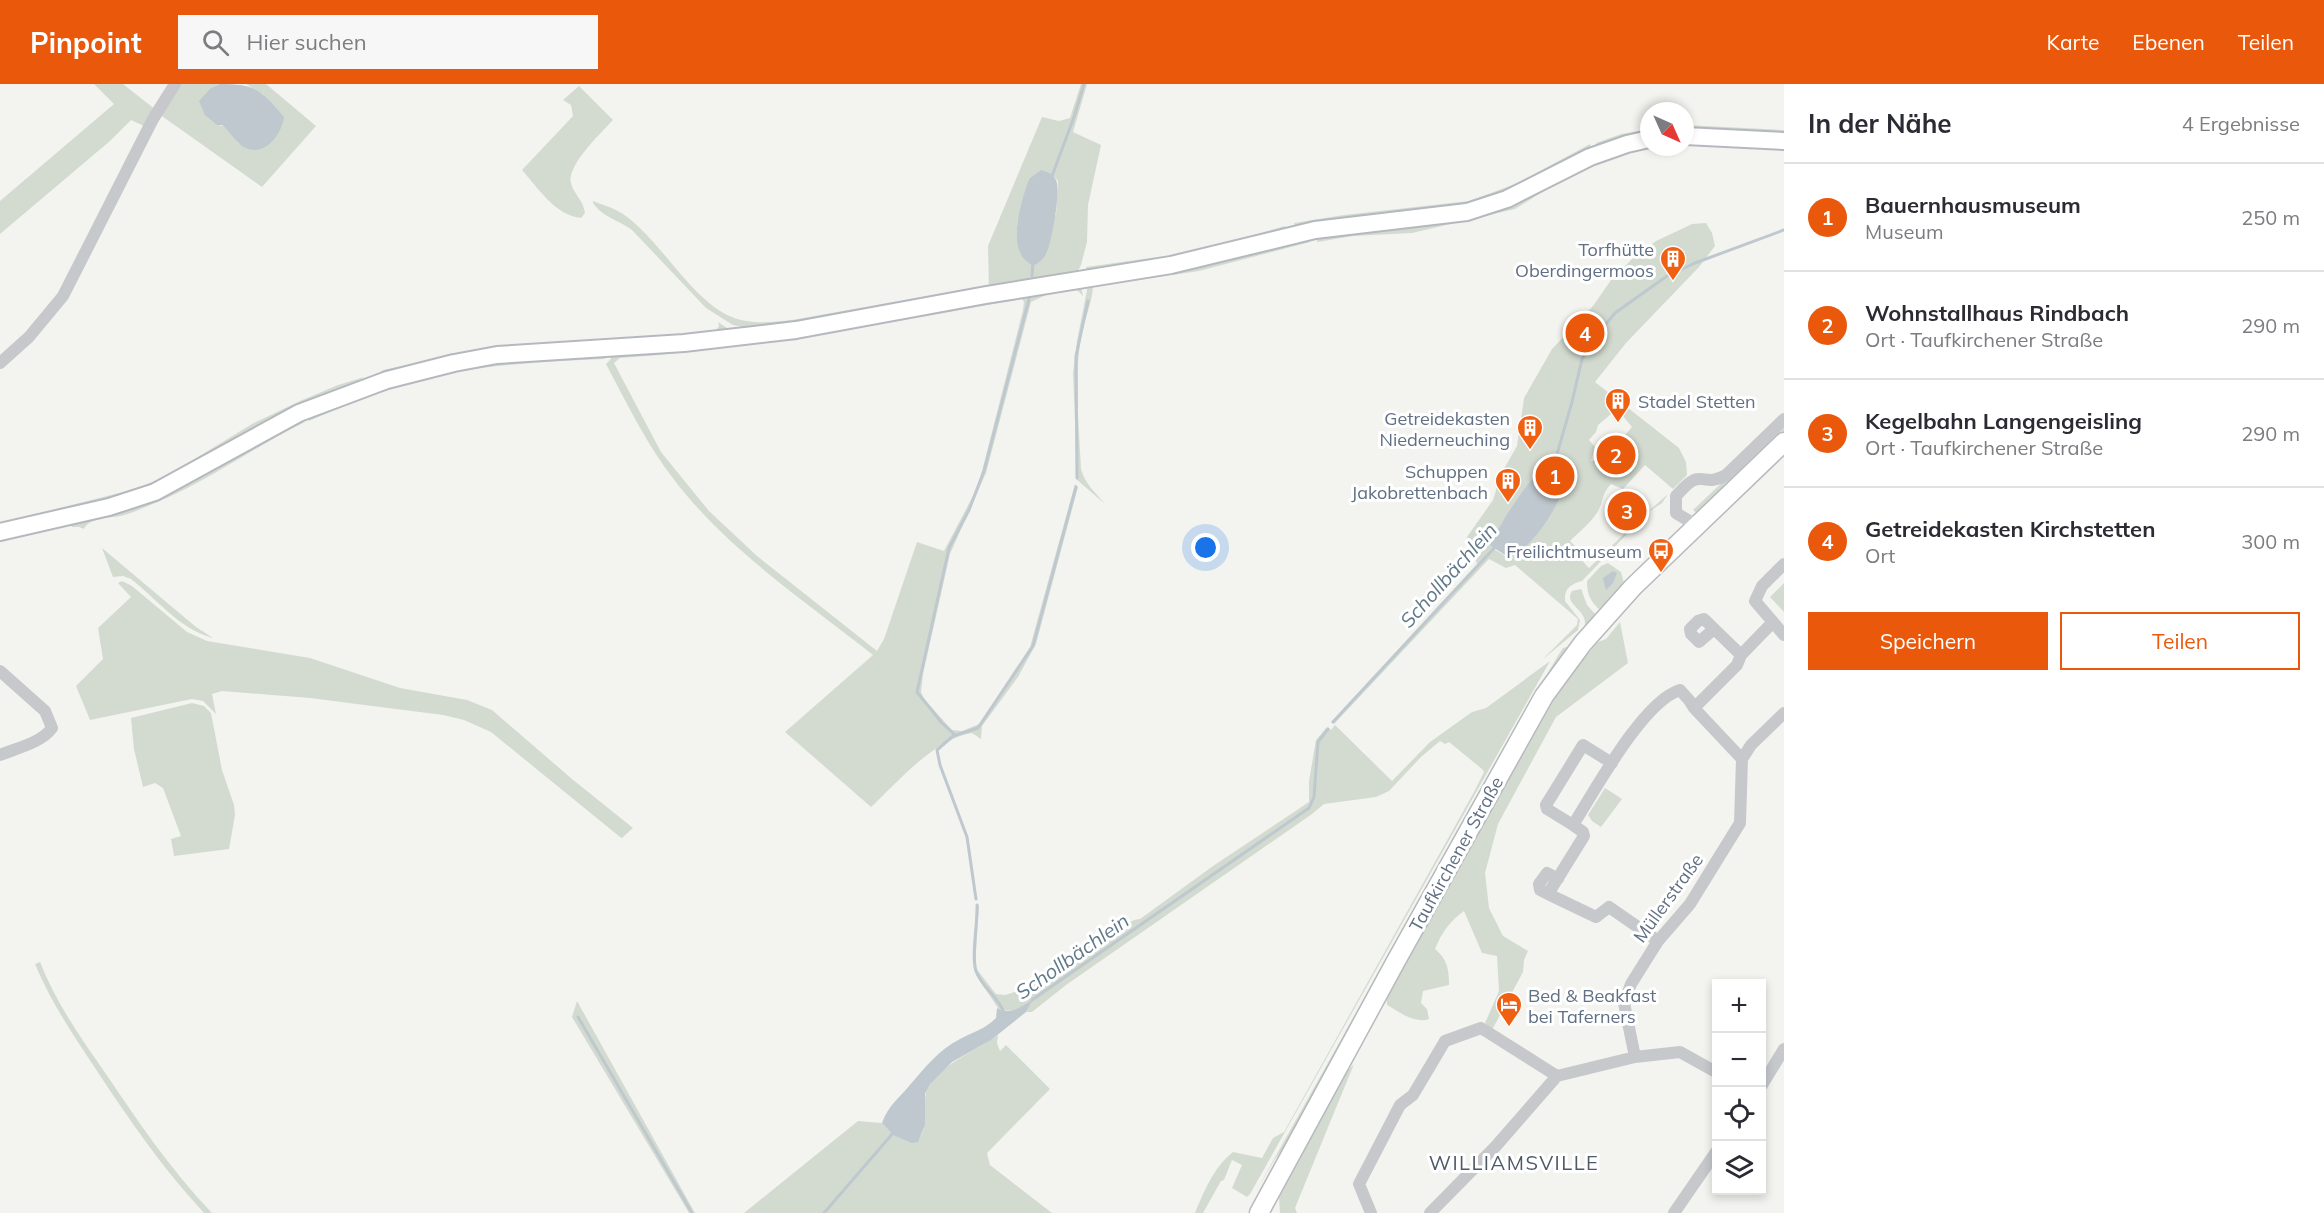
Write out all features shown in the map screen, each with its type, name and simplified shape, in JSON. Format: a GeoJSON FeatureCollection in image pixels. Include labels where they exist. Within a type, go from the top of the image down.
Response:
{"type":"FeatureCollection","features":[{"type":"Feature","properties":{"kind":"main road"},"geometry":{"type":"LineString","coordinates":[[1694,136],[1784,141]]}},
{"type":"Feature","properties":{"kind":"main road"},"geometry":{"type":"LineString","coordinates":[[0,532],[109,507],[155,492],[299,413],[387,380],[454,363],[497,355],[684,343],[787,331],[997,293],[1171,265],[1316,230],[1467,212],[1515,196],[1600,153],[1640,142]]}},
{"type":"Feature","properties":{"kind":"main road","name":"Taufkirchener Straße"},"geometry":{"type":"LineString","coordinates":[[1259,1213],[1390,971],[1544,696],[1583,644],[1633,587],[1784,442]]}},
{"type":"Feature","properties":{"kind":"street"},"geometry":{"type":"LineString","coordinates":[[0,363],[30,337],[63,296],[153,119],[175,84]]}},
{"type":"Feature","properties":{"kind":"street"},"geometry":{"type":"LineString","coordinates":[[1696,525],[1676,513],[1676,496],[1696,479],[1715,481],[1726,475],[1784,419]]}},
{"type":"Feature","properties":{"kind":"street"},"geometry":{"type":"LineString","coordinates":[[1784,564],[1762,586],[1755,601],[1784,635]]}},
{"type":"Feature","properties":{"kind":"street"},"geometry":{"type":"LineString","coordinates":[[1694,708],[1737,664],[1741,656],[1773,622]]}},
{"type":"Feature","properties":{"kind":"street"},"geometry":{"type":"LineString","coordinates":[[1714,629],[1741,656]]}},
{"type":"Feature","properties":{"kind":"street"},"geometry":{"type":"LineString","coordinates":[[0,671],[45,711],[52,728],[40,739],[0,755]]}},
{"type":"Feature","properties":{"kind":"street"},"geometry":{"type":"LineString","coordinates":[[1573,825],[1634,729],[1670,693],[1680,690],[1742,759],[1751,745],[1784,712]]}},
{"type":"Feature","properties":{"kind":"street"},"geometry":{"type":"LineString","coordinates":[[1612,763],[1583,745],[1546,805],[1547,809],[1583,832],[1584,836],[1548,894],[1596,917],[1609,907],[1658,941]]}},
{"type":"Feature","properties":{"kind":"street","name":"Müllerstraße"},"geometry":{"type":"LineString","coordinates":[[1635,1057],[1624,1003],[1631,984],[1658,941],[1690,904],[1740,823],[1742,759]]}},
{"type":"Feature","properties":{"kind":"street"},"geometry":{"type":"LineString","coordinates":[[1371,1213],[1359,1184],[1400,1105],[1413,1095],[1445,1041],[1481,1028],[1557,1076]]}},
{"type":"Feature","properties":{"kind":"street"},"geometry":{"type":"LineString","coordinates":[[1766,1077],[1784,1049]]}},
{"type":"Feature","properties":{"kind":"street"},"geometry":{"type":"LineString","coordinates":[[1430,1213],[1488,1154],[1557,1076],[1635,1057],[1680,1052],[1712,1070]]}},
{"type":"Feature","properties":{"kind":"street"},"geometry":{"type":"LineString","coordinates":[[1674,1213],[1712,1158]]}},
{"type":"Feature","properties":{"kind":"shaded area"},"geometry":{"type":"Polygon","coordinates":[[[94,84],[123,84],[156,110],[144,126],[131,120],[110,141],[0,234],[0,201],[114,104],[94,84]]]}},
{"type":"Feature","properties":{"kind":"shaded area"},"geometry":{"type":"Polygon","coordinates":[[[178,84],[220,84],[211,88],[217,125],[227,129],[239,144],[264,95],[246,84],[266,84],[316,126],[262,187],[159,114],[178,84]]]}},
{"type":"Feature","properties":{"kind":"shaded area"},"geometry":{"type":"Polygon","coordinates":[[[220,84],[250,87],[269,100],[284,117],[280,130],[272,142],[260,149],[246,148],[239,144],[222,125],[217,125],[205,115],[199,101],[211,88],[220,84]]]}},
{"type":"Feature","properties":{"kind":"shaded area"},"geometry":{"type":"Polygon","coordinates":[[[1081,84],[1087,84],[1073,132],[1101,145],[1088,205],[1087,242],[1081,265],[1075,276],[989,291],[988,246],[1042,117],[1059,121],[1070,118],[1081,84]],[[1052,174],[1029,179],[1017,225],[1056,215],[1058,181],[1052,174]]]}},
{"type":"Feature","properties":{"kind":"shaded area"},"geometry":{"type":"Polygon","coordinates":[[[579,86],[613,120],[579,159],[571,176],[572,187],[584,208],[585,213],[581,218],[556,207],[522,170],[573,116],[571,105],[563,100],[579,86]]]}},
{"type":"Feature","properties":{"kind":"shaded area"},"geometry":{"type":"Polygon","coordinates":[[[1694,125],[1784,130],[1784,136],[1694,131],[1694,125]]]}},
{"type":"Feature","properties":{"kind":"shaded area"},"geometry":{"type":"Polygon","coordinates":[[[1640,131],[1640,136],[1598,146],[1596,143],[1621,134],[1640,131]]]}},
{"type":"Feature","properties":{"kind":"shaded area"},"geometry":{"type":"Polygon","coordinates":[[[1590,144],[1591,150],[1483,203],[1295,227],[1294,223],[1344,215],[1469,201],[1518,183],[1590,144]]]}},
{"type":"Feature","properties":{"kind":"shaded area"},"geometry":{"type":"Polygon","coordinates":[[[1623,153],[1595,163],[1515,209],[1412,233],[1353,236],[1318,242],[1314,237],[1413,225],[1623,153]]]}},
{"type":"Feature","properties":{"kind":"shaded area"},"geometry":{"type":"Polygon","coordinates":[[[1041,170],[1052,174],[1056,180],[1057,205],[1046,254],[1033,266],[1023,257],[1019,248],[1017,229],[1029,179],[1041,170]]]}},
{"type":"Feature","properties":{"kind":"shaded area"},"geometry":{"type":"Polygon","coordinates":[[[593,201],[623,214],[638,226],[709,303],[741,320],[773,322],[792,320],[984,286],[982,290],[816,322],[747,328],[733,325],[706,308],[632,230],[596,208],[593,201]]]}},
{"type":"Feature","properties":{"kind":"shaded area"},"geometry":{"type":"Polygon","coordinates":[[[1706,223],[1712,233],[1715,246],[1699,267],[1626,343],[1595,382],[1679,448],[1686,462],[1687,475],[1673,489],[1645,465],[1623,489],[1611,484],[1595,515],[1570,541],[1579,550],[1576,554],[1589,568],[1626,532],[1608,511],[1621,494],[1624,497],[1616,505],[1630,517],[1629,519],[1634,523],[1631,527],[1668,494],[1662,503],[1647,513],[1582,581],[1567,590],[1565,601],[1580,620],[1578,630],[1542,660],[1577,625],[1578,619],[1515,565],[1506,568],[1489,559],[1334,724],[1331,722],[1477,564],[1467,537],[1493,500],[1501,474],[1517,446],[1524,398],[1552,349],[1593,306],[1611,280],[1635,256],[1656,241],[1692,224],[1706,223]],[[1617,409],[1598,425],[1596,432],[1589,440],[1595,447],[1591,461],[1598,460],[1607,474],[1634,450],[1624,436],[1632,427],[1617,409]],[[1544,465],[1501,524],[1494,549],[1508,558],[1537,531],[1558,502],[1544,465]]]}},
{"type":"Feature","properties":{"kind":"shaded area"},"geometry":{"type":"Polygon","coordinates":[[[1285,226],[1286,231],[1219,250],[1086,273],[1086,267],[1193,252],[1285,226]]]}},
{"type":"Feature","properties":{"kind":"shaded area"},"geometry":{"type":"Polygon","coordinates":[[[1307,239],[1310,242],[1199,271],[1093,287],[1079,353],[1077,386],[1079,436],[1081,469],[1091,488],[1105,504],[1076,479],[1073,373],[1088,285],[1307,239]]]}},
{"type":"Feature","properties":{"kind":"shaded area"},"geometry":{"type":"Polygon","coordinates":[[[1081,287],[1083,296],[1074,290],[1046,295],[1031,302],[986,473],[950,554],[923,674],[921,692],[924,699],[952,730],[962,731],[979,724],[1030,647],[1075,484],[1078,487],[1036,644],[1018,677],[982,726],[981,739],[972,733],[944,743],[918,762],[871,807],[785,732],[873,655],[743,553],[696,506],[655,453],[638,424],[606,364],[611,359],[610,353],[1081,287]],[[1022,299],[772,341],[620,358],[614,363],[661,452],[709,511],[757,556],[877,651],[884,639],[917,542],[944,551],[974,494],[981,475],[1024,302],[1022,299]]]}},
{"type":"Feature","properties":{"kind":"shaded area"},"geometry":{"type":"Polygon","coordinates":[[[718,322],[730,330],[373,378],[383,370],[504,345],[685,335],[716,330],[719,326],[718,322]]]}},
{"type":"Feature","properties":{"kind":"shaded area"},"geometry":{"type":"Polygon","coordinates":[[[600,353],[605,359],[519,364],[447,374],[386,391],[309,421],[308,417],[330,405],[456,367],[600,353]]]}},
{"type":"Feature","properties":{"kind":"shaded area"},"geometry":{"type":"Polygon","coordinates":[[[364,377],[343,390],[138,492],[0,527],[0,523],[139,488],[170,474],[252,424],[338,385],[364,377]]]}},
{"type":"Feature","properties":{"kind":"shaded area"},"geometry":{"type":"Polygon","coordinates":[[[299,419],[305,422],[185,490],[124,515],[95,520],[84,529],[72,527],[68,521],[107,513],[299,419]]]}},
{"type":"Feature","properties":{"kind":"shaded area"},"geometry":{"type":"Polygon","coordinates":[[[1784,424],[1784,432],[1706,510],[1699,515],[1693,510],[1784,424]]]}},
{"type":"Feature","properties":{"kind":"shaded area"},"geometry":{"type":"Polygon","coordinates":[[[1551,458],[1556,459],[1570,472],[1561,495],[1547,521],[1529,544],[1509,558],[1490,545],[1517,499],[1551,458]]]}},
{"type":"Feature","properties":{"kind":"shaded area"},"geometry":{"type":"Polygon","coordinates":[[[102,548],[196,627],[213,638],[179,621],[131,579],[123,576],[113,577],[102,548]]]}},
{"type":"Feature","properties":{"kind":"shaded area"},"geometry":{"type":"Polygon","coordinates":[[[1608,563],[1621,572],[1624,583],[1619,592],[1600,610],[1590,597],[1587,581],[1601,566],[1608,563]]]}},
{"type":"Feature","properties":{"kind":"shaded area"},"geometry":{"type":"Polygon","coordinates":[[[1613,571],[1617,573],[1613,583],[1606,590],[1603,578],[1613,571]]]}},
{"type":"Feature","properties":{"kind":"shaded area"},"geometry":{"type":"Polygon","coordinates":[[[122,581],[132,586],[187,632],[207,641],[310,658],[400,688],[467,700],[492,710],[633,828],[622,838],[620,837],[491,732],[464,720],[443,715],[310,698],[222,691],[212,694],[216,714],[203,701],[192,699],[90,720],[76,686],[103,659],[98,628],[131,597],[118,583],[122,581]]]}},
{"type":"Feature","properties":{"kind":"shaded area"},"geometry":{"type":"Polygon","coordinates":[[[1784,583],[1784,612],[1770,597],[1784,583]]]}},
{"type":"Feature","properties":{"kind":"shaded area"},"geometry":{"type":"Polygon","coordinates":[[[1581,589],[1587,605],[1596,615],[1583,631],[1584,618],[1571,601],[1570,596],[1572,591],[1581,589]]]}},
{"type":"Feature","properties":{"kind":"shaded area"},"geometry":{"type":"Polygon","coordinates":[[[1620,622],[1628,663],[1556,717],[1498,824],[1485,873],[1489,908],[1503,936],[1528,951],[1524,960],[1523,972],[1492,1030],[1485,1023],[1499,991],[1497,956],[1482,953],[1464,911],[1447,927],[1435,949],[1446,965],[1449,985],[1423,991],[1421,1003],[1427,1009],[1429,1019],[1418,1020],[1402,1014],[1387,1005],[1386,995],[1546,711],[1581,662],[1598,642],[1606,639],[1620,622]]]}},
{"type":"Feature","properties":{"kind":"shaded area"},"geometry":{"type":"Polygon","coordinates":[[[1563,648],[1572,648],[1292,1137],[1275,1159],[1255,1193],[1519,722],[1559,654],[1563,648]]]}},
{"type":"Feature","properties":{"kind":"shaded area"},"geometry":{"type":"Polygon","coordinates":[[[1550,661],[1250,1194],[1247,1197],[1232,1188],[1242,1165],[1232,1160],[1224,1180],[1221,1181],[1203,1213],[1195,1213],[1210,1180],[1226,1158],[1233,1152],[1262,1158],[1273,1138],[1284,1132],[1474,792],[1484,772],[1482,769],[1449,742],[1445,744],[1440,741],[1421,757],[1389,791],[1376,797],[1324,804],[1066,985],[1032,1012],[1026,1012],[1032,1000],[1017,1010],[1000,1011],[978,978],[974,969],[976,905],[979,905],[975,967],[996,994],[1005,995],[1025,989],[1081,950],[1134,920],[1140,919],[1213,866],[1309,802],[1309,781],[1316,740],[1327,727],[1331,730],[1335,725],[1392,781],[1430,742],[1472,712],[1486,708],[1550,661]]]}},
{"type":"Feature","properties":{"kind":"shaded area"},"geometry":{"type":"Polygon","coordinates":[[[192,703],[204,706],[211,713],[222,770],[234,805],[235,815],[229,849],[174,856],[171,839],[181,836],[163,788],[155,783],[143,787],[134,749],[131,718],[192,703]]]}},
{"type":"Feature","properties":{"kind":"shaded area"},"geometry":{"type":"Polygon","coordinates":[[[1605,788],[1622,799],[1601,827],[1588,815],[1605,788]]]}},
{"type":"Feature","properties":{"kind":"shaded area"},"geometry":{"type":"Polygon","coordinates":[[[40,962],[54,992],[87,1047],[169,1163],[212,1213],[204,1213],[189,1196],[122,1108],[56,1006],[35,964],[40,962]]]}},
{"type":"Feature","properties":{"kind":"shaded area"},"geometry":{"type":"Polygon","coordinates":[[[1033,999],[1026,1012],[991,1040],[952,1062],[930,1084],[925,1094],[925,1125],[918,1142],[912,1143],[893,1135],[882,1123],[894,1103],[945,1048],[992,1022],[996,1018],[997,1008],[1011,1011],[1033,999]]]}},
{"type":"Feature","properties":{"kind":"shaded area"},"geometry":{"type":"Polygon","coordinates":[[[577,1001],[695,1213],[689,1213],[572,1017],[577,1001]]]}},
{"type":"Feature","properties":{"kind":"shaded area"},"geometry":{"type":"Polygon","coordinates":[[[998,1035],[997,1043],[1000,1051],[1006,1045],[1050,1089],[987,1153],[990,1165],[1052,1213],[744,1213],[858,1121],[882,1123],[893,1135],[919,1139],[924,1128],[925,1099],[930,1084],[957,1060],[998,1035]]]}},
{"type":"Feature","properties":{"kind":"shaded area"},"geometry":{"type":"Polygon","coordinates":[[[1354,1064],[1295,1208],[1297,1213],[1280,1213],[1279,1198],[1344,1075],[1354,1064]]]}},
{"type":"Feature","properties":{"kind":"waterway"},"geometry":{"type":"LineString","coordinates":[[1052,176],[1084,84]]}},
{"type":"Feature","properties":{"kind":"waterway","name":"Schollbächlein"},"geometry":{"type":"LineString","coordinates":[[1555,461],[1582,359],[1596,336],[1615,313],[1667,276],[1695,263],[1784,230]]}},
{"type":"Feature","properties":{"kind":"waterway"},"geometry":{"type":"LineString","coordinates":[[1032,276],[1033,263]]}},
{"type":"Feature","properties":{"kind":"waterway"},"geometry":{"type":"LineString","coordinates":[[955,735],[917,692],[949,548],[969,510],[984,471],[1029,299]]}},
{"type":"Feature","properties":{"kind":"waterway"},"geometry":{"type":"LineString","coordinates":[[1077,478],[1076,356],[1088,301]]}},
{"type":"Feature","properties":{"kind":"waterway"},"geometry":{"type":"LineString","coordinates":[[976,899],[967,837],[940,765],[937,750],[953,736],[978,728],[1033,646],[1076,487]]}},
{"type":"Feature","properties":{"kind":"waterway","name":"Schollbächlein"},"geometry":{"type":"LineString","coordinates":[[1333,722],[1497,545]]}},
{"type":"Feature","properties":{"kind":"waterway","name":"Schollbächlein"},"geometry":{"type":"LineString","coordinates":[[1032,1000],[1309,808],[1314,797],[1318,742],[1328,729]]}},
{"type":"Feature","properties":{"kind":"waterway"},"geometry":{"type":"LineString","coordinates":[[977,905],[974,957],[976,971],[1004,1013]]}},
{"type":"Feature","properties":{"kind":"waterway"},"geometry":{"type":"LineString","coordinates":[[578,1017],[692,1213]]}},
{"type":"Feature","properties":{"kind":"waterway","name":"Schollbächlein"},"geometry":{"type":"LineString","coordinates":[[824,1213],[894,1132]]}},
{"type":"Feature","properties":{"kind":"place","name":"Torfhütte Oberdingermoos"},"geometry":{"type":"Point","coordinates":[1673,282]}},
{"type":"Feature","properties":{"kind":"place","name":"Getreidekasten Kirchstetten"},"geometry":{"type":"Point","coordinates":[1585,333]}},
{"type":"Feature","properties":{"kind":"place","name":"Stadel Stetten"},"geometry":{"type":"Point","coordinates":[1618,424]}},
{"type":"Feature","properties":{"kind":"place","name":"Getreidekasten Niederneuching"},"geometry":{"type":"Point","coordinates":[1530,451]}},
{"type":"Feature","properties":{"kind":"place","name":"Wohnstallhaus Rindbach"},"geometry":{"type":"Point","coordinates":[1616,455]}},
{"type":"Feature","properties":{"kind":"place","name":"Bauernhausmuseum"},"geometry":{"type":"Point","coordinates":[1555,476]}},
{"type":"Feature","properties":{"kind":"place","name":"Schuppen Jakobrettenbach"},"geometry":{"type":"Point","coordinates":[1508,504]}},
{"type":"Feature","properties":{"kind":"place","name":"Kegelbahn Langengeisling"},"geometry":{"type":"Point","coordinates":[1627,511]}},
{"type":"Feature","properties":{"kind":"place","name":"Freilichtmuseum"},"geometry":{"type":"Point","coordinates":[1661,574]}},
{"type":"Feature","properties":{"kind":"place","name":"Bed & Beakfast bei Taferners"},"geometry":{"type":"Point","coordinates":[1509,1028]}},
{"type":"Feature","properties":{"kind":"district","name":"WILLIAMSVILLE"},"geometry":{"type":"Point","coordinates":[1514,1162]}}]}
